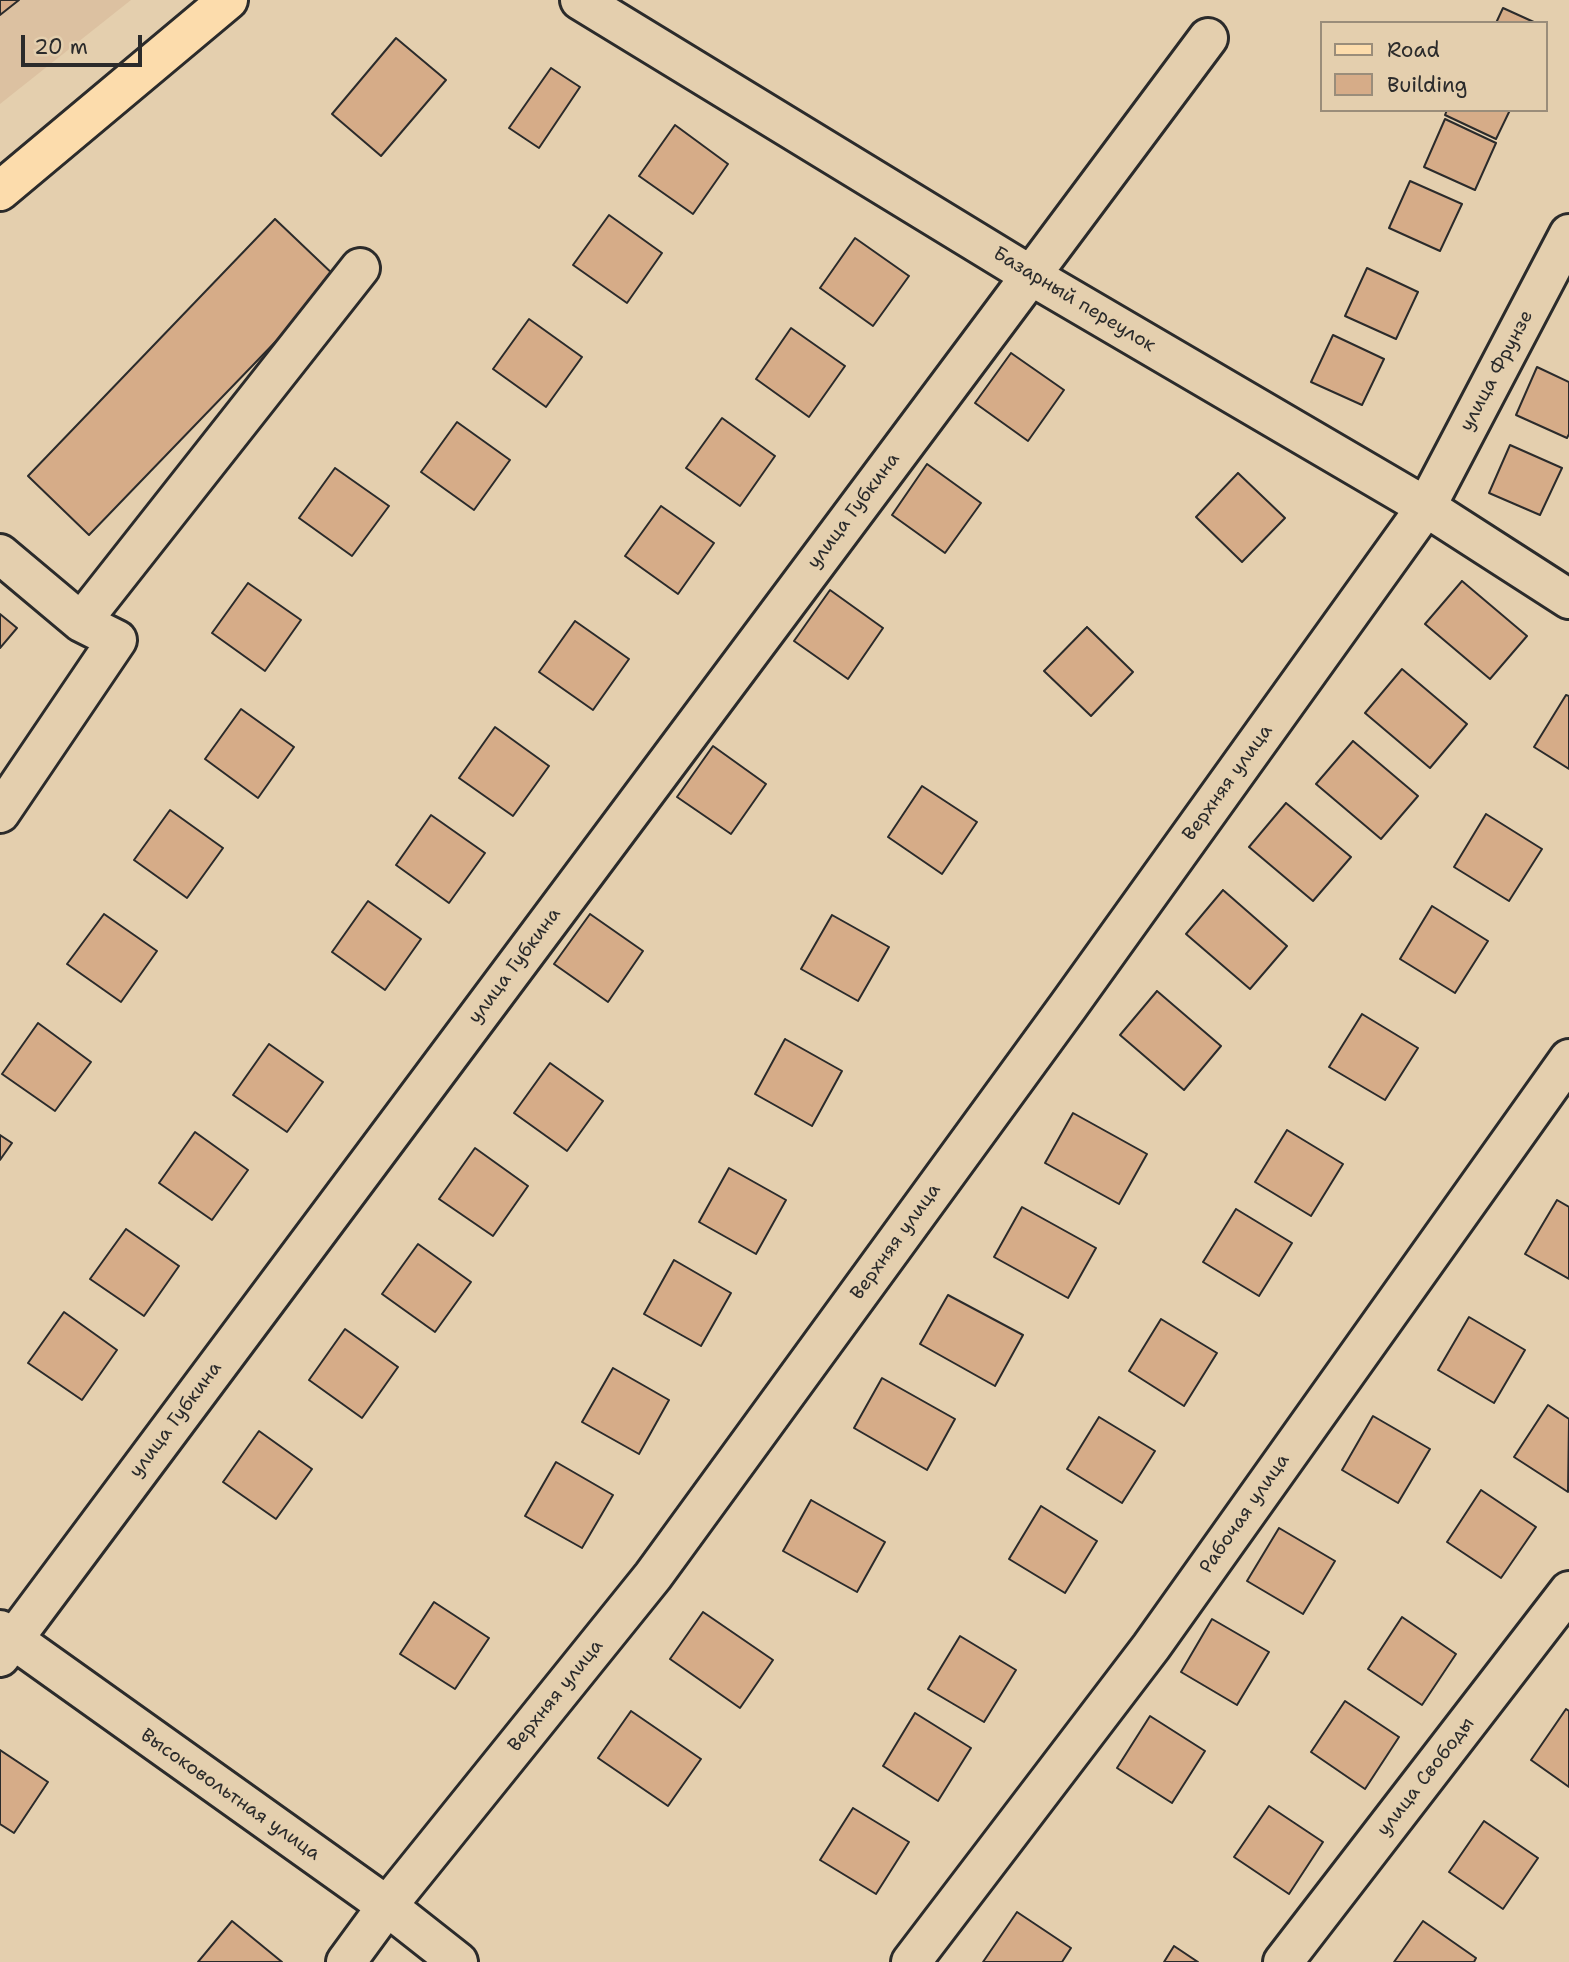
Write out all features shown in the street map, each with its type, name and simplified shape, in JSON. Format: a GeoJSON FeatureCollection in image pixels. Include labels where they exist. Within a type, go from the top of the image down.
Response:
{"type":"FeatureCollection","features":[{"type":"Feature","properties":{"kind":"main road"},"geometry":{"type":"LineString","coordinates":[[0,191],[228,0]]}},
{"type":"Feature","properties":{"kind":"street","name":"Базарный переулок"},"geometry":{"type":"LineString","coordinates":[[580,0],[1030,275],[1426,507],[1569,599]]}},
{"type":"Feature","properties":{"kind":"street","name":"улица Губкина"},"geometry":{"type":"LineString","coordinates":[[4,1642],[1208,38]]}},
{"type":"Feature","properties":{"kind":"street","name":"улица Фрунзе"},"geometry":{"type":"LineString","coordinates":[[1426,507],[1569,234]]}},
{"type":"Feature","properties":{"kind":"street"},"geometry":{"type":"LineString","coordinates":[[80,622],[360,268]]}},
{"type":"Feature","properties":{"kind":"street","name":"Верхняя улица"},"geometry":{"type":"LineString","coordinates":[[346,1962],[387,1906],[653,1576],[1069,1005],[1426,507]]}},
{"type":"Feature","properties":{"kind":"street"},"geometry":{"type":"LineString","coordinates":[[0,554],[80,622],[117,640],[0,813]]}},
{"type":"Feature","properties":{"kind":"street","name":"Рабочая улица"},"geometry":{"type":"LineString","coordinates":[[911,1962],[1151,1647],[1569,1059]]}},
{"type":"Feature","properties":{"kind":"street","name":"улица Свободы"},"geometry":{"type":"LineString","coordinates":[[1283,1962],[1569,1591]]}},
{"type":"Feature","properties":{"kind":"street","name":"Высоковольтная улица"},"geometry":{"type":"LineString","coordinates":[[4,1642],[387,1906],[458,1962]]}},
{"type":"Feature","properties":{"kind":"shaded area"},"geometry":{"type":"Polygon","coordinates":[[[0,0],[131,0],[0,104],[0,0]]]}},
{"type":"Feature","properties":{"kind":"building"},"geometry":{"type":"Polygon","coordinates":[[[0,0],[19,0],[0,15],[0,0]]]}},
{"type":"Feature","properties":{"kind":"building"},"geometry":{"type":"Polygon","coordinates":[[[1503,8],[1532,21],[1497,21],[1503,8]]]}},
{"type":"Feature","properties":{"kind":"building"},"geometry":{"type":"Polygon","coordinates":[[[396,38],[446,80],[381,156],[332,114],[396,38]]]}},
{"type":"Feature","properties":{"kind":"building"},"geometry":{"type":"Polygon","coordinates":[[[551,68],[580,87],[539,148],[509,128],[551,68]]]}},
{"type":"Feature","properties":{"kind":"building"},"geometry":{"type":"Polygon","coordinates":[[[1446,112],[1509,112],[1496,139],[1445,115],[1446,112]]]}},
{"type":"Feature","properties":{"kind":"building"},"geometry":{"type":"Polygon","coordinates":[[[1445,119],[1496,143],[1475,190],[1424,167],[1445,119]]]}},
{"type":"Feature","properties":{"kind":"building"},"geometry":{"type":"Polygon","coordinates":[[[675,125],[728,164],[693,214],[639,176],[675,125]]]}},
{"type":"Feature","properties":{"kind":"building"},"geometry":{"type":"Polygon","coordinates":[[[1410,181],[1462,204],[1440,251],[1389,228],[1410,181]]]}},
{"type":"Feature","properties":{"kind":"building"},"geometry":{"type":"Polygon","coordinates":[[[609,215],[662,253],[627,303],[573,265],[609,215]]]}},
{"type":"Feature","properties":{"kind":"building"},"geometry":{"type":"Polygon","coordinates":[[[275,219],[337,278],[89,535],[28,476],[275,219]]]}},
{"type":"Feature","properties":{"kind":"building"},"geometry":{"type":"Polygon","coordinates":[[[855,238],[909,276],[873,326],[820,288],[855,238]]]}},
{"type":"Feature","properties":{"kind":"building"},"geometry":{"type":"Polygon","coordinates":[[[1367,268],[1418,292],[1396,339],[1345,316],[1367,268]]]}},
{"type":"Feature","properties":{"kind":"building"},"geometry":{"type":"Polygon","coordinates":[[[529,319],[582,357],[546,407],[493,369],[529,319]]]}},
{"type":"Feature","properties":{"kind":"building"},"geometry":{"type":"Polygon","coordinates":[[[791,328],[845,366],[809,417],[756,379],[791,328]]]}},
{"type":"Feature","properties":{"kind":"building"},"geometry":{"type":"Polygon","coordinates":[[[1333,335],[1384,359],[1362,405],[1311,382],[1333,335]]]}},
{"type":"Feature","properties":{"kind":"building"},"geometry":{"type":"Polygon","coordinates":[[[1011,353],[1064,390],[1028,441],[975,403],[1011,353]]]}},
{"type":"Feature","properties":{"kind":"building"},"geometry":{"type":"Polygon","coordinates":[[[1537,367],[1569,382],[1567,438],[1516,415],[1537,367]]]}},
{"type":"Feature","properties":{"kind":"building"},"geometry":{"type":"Polygon","coordinates":[[[722,418],[775,456],[740,506],[686,468],[722,418]]]}},
{"type":"Feature","properties":{"kind":"building"},"geometry":{"type":"Polygon","coordinates":[[[457,422],[510,460],[474,510],[421,472],[457,422]]]}},
{"type":"Feature","properties":{"kind":"building"},"geometry":{"type":"Polygon","coordinates":[[[1510,445],[1562,468],[1540,515],[1489,493],[1510,445]]]}},
{"type":"Feature","properties":{"kind":"building"},"geometry":{"type":"Polygon","coordinates":[[[927,464],[981,503],[945,553],[892,515],[927,464]]]}},
{"type":"Feature","properties":{"kind":"building"},"geometry":{"type":"Polygon","coordinates":[[[335,468],[389,506],[352,556],[299,518],[335,468]]]}},
{"type":"Feature","properties":{"kind":"building"},"geometry":{"type":"Polygon","coordinates":[[[1238,473],[1285,518],[1242,562],[1196,517],[1238,473]]]}},
{"type":"Feature","properties":{"kind":"building"},"geometry":{"type":"Polygon","coordinates":[[[661,506],[714,543],[678,594],[625,556],[661,506]]]}},
{"type":"Feature","properties":{"kind":"building"},"geometry":{"type":"Polygon","coordinates":[[[1462,581],[1527,636],[1490,679],[1425,624],[1462,581]]]}},
{"type":"Feature","properties":{"kind":"building"},"geometry":{"type":"Polygon","coordinates":[[[248,583],[301,620],[265,671],[212,633],[248,583]]]}},
{"type":"Feature","properties":{"kind":"building"},"geometry":{"type":"Polygon","coordinates":[[[830,590],[883,628],[848,679],[794,641],[830,590]]]}},
{"type":"Feature","properties":{"kind":"building"},"geometry":{"type":"Polygon","coordinates":[[[0,614],[17,628],[0,648],[0,614]]]}},
{"type":"Feature","properties":{"kind":"building"},"geometry":{"type":"Polygon","coordinates":[[[575,621],[629,659],[593,710],[539,672],[575,621]]]}},
{"type":"Feature","properties":{"kind":"building"},"geometry":{"type":"Polygon","coordinates":[[[1087,627],[1133,672],[1091,716],[1044,671],[1087,627]]]}},
{"type":"Feature","properties":{"kind":"building"},"geometry":{"type":"Polygon","coordinates":[[[1402,669],[1467,724],[1430,768],[1365,713],[1402,669]]]}},
{"type":"Feature","properties":{"kind":"building"},"geometry":{"type":"Polygon","coordinates":[[[1566,695],[1569,696],[1569,769],[1534,747],[1566,695]]]}},
{"type":"Feature","properties":{"kind":"building"},"geometry":{"type":"Polygon","coordinates":[[[241,709],[294,747],[258,798],[205,759],[241,709]]]}},
{"type":"Feature","properties":{"kind":"building"},"geometry":{"type":"Polygon","coordinates":[[[495,727],[549,766],[513,816],[459,778],[495,727]]]}},
{"type":"Feature","properties":{"kind":"building"},"geometry":{"type":"Polygon","coordinates":[[[1353,741],[1418,796],[1381,839],[1316,784],[1353,741]]]}},
{"type":"Feature","properties":{"kind":"building"},"geometry":{"type":"Polygon","coordinates":[[[713,746],[766,784],[731,834],[677,797],[713,746]]]}},
{"type":"Feature","properties":{"kind":"building"},"geometry":{"type":"Polygon","coordinates":[[[922,786],[977,822],[942,874],[888,837],[922,786]]]}},
{"type":"Feature","properties":{"kind":"building"},"geometry":{"type":"Polygon","coordinates":[[[1286,803],[1351,857],[1313,901],[1249,847],[1286,803]]]}},
{"type":"Feature","properties":{"kind":"building"},"geometry":{"type":"Polygon","coordinates":[[[170,810],[223,848],[187,898],[134,860],[170,810]]]}},
{"type":"Feature","properties":{"kind":"building"},"geometry":{"type":"Polygon","coordinates":[[[1486,814],[1542,849],[1509,901],[1454,867],[1486,814]]]}},
{"type":"Feature","properties":{"kind":"building"},"geometry":{"type":"Polygon","coordinates":[[[431,815],[485,853],[449,903],[396,865],[431,815]]]}},
{"type":"Feature","properties":{"kind":"building"},"geometry":{"type":"Polygon","coordinates":[[[1223,890],[1287,946],[1250,989],[1186,934],[1223,890]]]}},
{"type":"Feature","properties":{"kind":"building"},"geometry":{"type":"Polygon","coordinates":[[[368,901],[421,939],[385,990],[332,952],[368,901]]]}},
{"type":"Feature","properties":{"kind":"building"},"geometry":{"type":"Polygon","coordinates":[[[1432,906],[1488,941],[1455,993],[1400,959],[1432,906]]]}},
{"type":"Feature","properties":{"kind":"building"},"geometry":{"type":"Polygon","coordinates":[[[104,914],[157,951],[121,1002],[67,964],[104,914]]]}},
{"type":"Feature","properties":{"kind":"building"},"geometry":{"type":"Polygon","coordinates":[[[590,914],[643,951],[608,1002],[554,964],[590,914]]]}},
{"type":"Feature","properties":{"kind":"building"},"geometry":{"type":"Polygon","coordinates":[[[832,915],[889,947],[858,1001],[801,969],[832,915]]]}},
{"type":"Feature","properties":{"kind":"building"},"geometry":{"type":"Polygon","coordinates":[[[1157,991],[1221,1046],[1184,1090],[1120,1035],[1157,991]]]}},
{"type":"Feature","properties":{"kind":"building"},"geometry":{"type":"Polygon","coordinates":[[[1362,1014],[1418,1048],[1385,1100],[1329,1067],[1362,1014]]]}},
{"type":"Feature","properties":{"kind":"building"},"geometry":{"type":"Polygon","coordinates":[[[38,1023],[91,1062],[55,1111],[2,1074],[38,1023]]]}},
{"type":"Feature","properties":{"kind":"building"},"geometry":{"type":"Polygon","coordinates":[[[785,1039],[842,1071],[812,1126],[755,1094],[785,1039]]]}},
{"type":"Feature","properties":{"kind":"building"},"geometry":{"type":"Polygon","coordinates":[[[269,1044],[323,1082],[287,1132],[233,1095],[269,1044]]]}},
{"type":"Feature","properties":{"kind":"building"},"geometry":{"type":"Polygon","coordinates":[[[550,1063],[603,1101],[567,1151],[514,1113],[550,1063]]]}},
{"type":"Feature","properties":{"kind":"building"},"geometry":{"type":"Polygon","coordinates":[[[1073,1113],[1147,1154],[1119,1204],[1045,1163],[1073,1113]]]}},
{"type":"Feature","properties":{"kind":"building"},"geometry":{"type":"Polygon","coordinates":[[[1287,1130],[1343,1164],[1311,1216],[1255,1182],[1287,1130]]]}},
{"type":"Feature","properties":{"kind":"building"},"geometry":{"type":"Polygon","coordinates":[[[195,1132],[248,1170],[212,1220],[159,1183],[195,1132]]]}},
{"type":"Feature","properties":{"kind":"building"},"geometry":{"type":"Polygon","coordinates":[[[0,1135],[12,1143],[0,1160],[0,1135]]]}},
{"type":"Feature","properties":{"kind":"building"},"geometry":{"type":"Polygon","coordinates":[[[475,1148],[528,1186],[493,1236],[439,1199],[475,1148]]]}},
{"type":"Feature","properties":{"kind":"building"},"geometry":{"type":"Polygon","coordinates":[[[729,1168],[786,1200],[756,1254],[699,1222],[729,1168]]]}},
{"type":"Feature","properties":{"kind":"building"},"geometry":{"type":"Polygon","coordinates":[[[1557,1200],[1569,1207],[1569,1279],[1525,1254],[1557,1200]]]}},
{"type":"Feature","properties":{"kind":"building"},"geometry":{"type":"Polygon","coordinates":[[[1022,1207],[1096,1248],[1068,1298],[994,1257],[1022,1207]]]}},
{"type":"Feature","properties":{"kind":"building"},"geometry":{"type":"Polygon","coordinates":[[[1236,1209],[1292,1243],[1259,1296],[1203,1262],[1236,1209]]]}},
{"type":"Feature","properties":{"kind":"building"},"geometry":{"type":"Polygon","coordinates":[[[126,1229],[179,1266],[144,1316],[90,1279],[126,1229]]]}},
{"type":"Feature","properties":{"kind":"building"},"geometry":{"type":"Polygon","coordinates":[[[418,1244],[471,1282],[435,1332],[382,1294],[418,1244]]]}},
{"type":"Feature","properties":{"kind":"building"},"geometry":{"type":"Polygon","coordinates":[[[674,1260],[731,1293],[701,1346],[644,1314],[674,1260]]]}},
{"type":"Feature","properties":{"kind":"building"},"geometry":{"type":"Polygon","coordinates":[[[948,1295],[1023,1335],[995,1386],[920,1344],[948,1295]]]}},
{"type":"Feature","properties":{"kind":"building"},"geometry":{"type":"Polygon","coordinates":[[[64,1312],[117,1350],[82,1400],[28,1363],[64,1312]]]}},
{"type":"Feature","properties":{"kind":"building"},"geometry":{"type":"Polygon","coordinates":[[[1469,1317],[1525,1350],[1494,1403],[1438,1370],[1469,1317]]]}},
{"type":"Feature","properties":{"kind":"building"},"geometry":{"type":"Polygon","coordinates":[[[1161,1319],[1217,1353],[1184,1406],[1129,1371],[1161,1319]]]}},
{"type":"Feature","properties":{"kind":"building"},"geometry":{"type":"Polygon","coordinates":[[[345,1329],[398,1367],[362,1418],[309,1380],[345,1329]]]}},
{"type":"Feature","properties":{"kind":"building"},"geometry":{"type":"Polygon","coordinates":[[[613,1368],[669,1400],[639,1454],[582,1422],[613,1368]]]}},
{"type":"Feature","properties":{"kind":"building"},"geometry":{"type":"Polygon","coordinates":[[[882,1378],[955,1419],[927,1470],[854,1428],[882,1378]]]}},
{"type":"Feature","properties":{"kind":"building"},"geometry":{"type":"Polygon","coordinates":[[[1548,1405],[1569,1419],[1568,1492],[1514,1457],[1548,1405]]]}},
{"type":"Feature","properties":{"kind":"building"},"geometry":{"type":"Polygon","coordinates":[[[1373,1416],[1430,1449],[1398,1503],[1342,1470],[1373,1416]]]}},
{"type":"Feature","properties":{"kind":"building"},"geometry":{"type":"Polygon","coordinates":[[[1099,1417],[1155,1451],[1122,1503],[1067,1469],[1099,1417]]]}},
{"type":"Feature","properties":{"kind":"building"},"geometry":{"type":"Polygon","coordinates":[[[259,1431],[312,1469],[276,1519],[223,1482],[259,1431]]]}},
{"type":"Feature","properties":{"kind":"building"},"geometry":{"type":"Polygon","coordinates":[[[556,1462],[613,1495],[582,1548],[525,1516],[556,1462]]]}},
{"type":"Feature","properties":{"kind":"building"},"geometry":{"type":"Polygon","coordinates":[[[1481,1490],[1536,1527],[1501,1578],[1447,1542],[1481,1490]]]}},
{"type":"Feature","properties":{"kind":"building"},"geometry":{"type":"Polygon","coordinates":[[[811,1500],[885,1542],[857,1592],[783,1551],[811,1500]]]}},
{"type":"Feature","properties":{"kind":"building"},"geometry":{"type":"Polygon","coordinates":[[[1041,1506],[1097,1541],[1065,1593],[1009,1559],[1041,1506]]]}},
{"type":"Feature","properties":{"kind":"building"},"geometry":{"type":"Polygon","coordinates":[[[1279,1528],[1335,1561],[1303,1614],[1247,1581],[1279,1528]]]}},
{"type":"Feature","properties":{"kind":"building"},"geometry":{"type":"Polygon","coordinates":[[[434,1602],[489,1638],[455,1689],[400,1654],[434,1602]]]}},
{"type":"Feature","properties":{"kind":"building"},"geometry":{"type":"Polygon","coordinates":[[[703,1612],[773,1660],[740,1708],[670,1659],[703,1612]]]}},
{"type":"Feature","properties":{"kind":"building"},"geometry":{"type":"Polygon","coordinates":[[[1402,1617],[1456,1654],[1422,1705],[1368,1669],[1402,1617]]]}},
{"type":"Feature","properties":{"kind":"building"},"geometry":{"type":"Polygon","coordinates":[[[1212,1619],[1269,1652],[1237,1705],[1181,1672],[1212,1619]]]}},
{"type":"Feature","properties":{"kind":"building"},"geometry":{"type":"Polygon","coordinates":[[[960,1636],[1016,1670],[984,1722],[928,1689],[960,1636]]]}},
{"type":"Feature","properties":{"kind":"building"},"geometry":{"type":"Polygon","coordinates":[[[1345,1701],[1399,1737],[1365,1789],[1311,1752],[1345,1701]]]}},
{"type":"Feature","properties":{"kind":"building"},"geometry":{"type":"Polygon","coordinates":[[[1566,1709],[1569,1711],[1569,1787],[1531,1760],[1566,1709]]]}},
{"type":"Feature","properties":{"kind":"building"},"geometry":{"type":"Polygon","coordinates":[[[631,1711],[701,1759],[668,1806],[598,1758],[631,1711]]]}},
{"type":"Feature","properties":{"kind":"building"},"geometry":{"type":"Polygon","coordinates":[[[915,1713],[971,1748],[938,1801],[883,1766],[915,1713]]]}},
{"type":"Feature","properties":{"kind":"building"},"geometry":{"type":"Polygon","coordinates":[[[1150,1716],[1205,1751],[1172,1803],[1117,1768],[1150,1716]]]}},
{"type":"Feature","properties":{"kind":"building"},"geometry":{"type":"Polygon","coordinates":[[[0,1750],[48,1782],[14,1833],[0,1824],[0,1750]]]}},
{"type":"Feature","properties":{"kind":"building"},"geometry":{"type":"Polygon","coordinates":[[[1269,1806],[1323,1842],[1289,1894],[1234,1857],[1269,1806]]]}},
{"type":"Feature","properties":{"kind":"building"},"geometry":{"type":"Polygon","coordinates":[[[853,1808],[909,1842],[876,1894],[820,1860],[853,1808]]]}},
{"type":"Feature","properties":{"kind":"building"},"geometry":{"type":"Polygon","coordinates":[[[1484,1821],[1538,1858],[1503,1909],[1449,1872],[1484,1821]]]}},
{"type":"Feature","properties":{"kind":"building"},"geometry":{"type":"Polygon","coordinates":[[[1017,1912],[1071,1948],[1062,1962],[983,1962],[1017,1912]]]}},
{"type":"Feature","properties":{"kind":"building"},"geometry":{"type":"Polygon","coordinates":[[[232,1921],[282,1962],[198,1962],[232,1921]]]}},
{"type":"Feature","properties":{"kind":"building"},"geometry":{"type":"Polygon","coordinates":[[[1423,1921],[1476,1958],[1474,1962],[1394,1962],[1423,1921]]]}},
{"type":"Feature","properties":{"kind":"building"},"geometry":{"type":"Polygon","coordinates":[[[1174,1946],[1198,1962],[1164,1962],[1174,1946]]]}}]}
